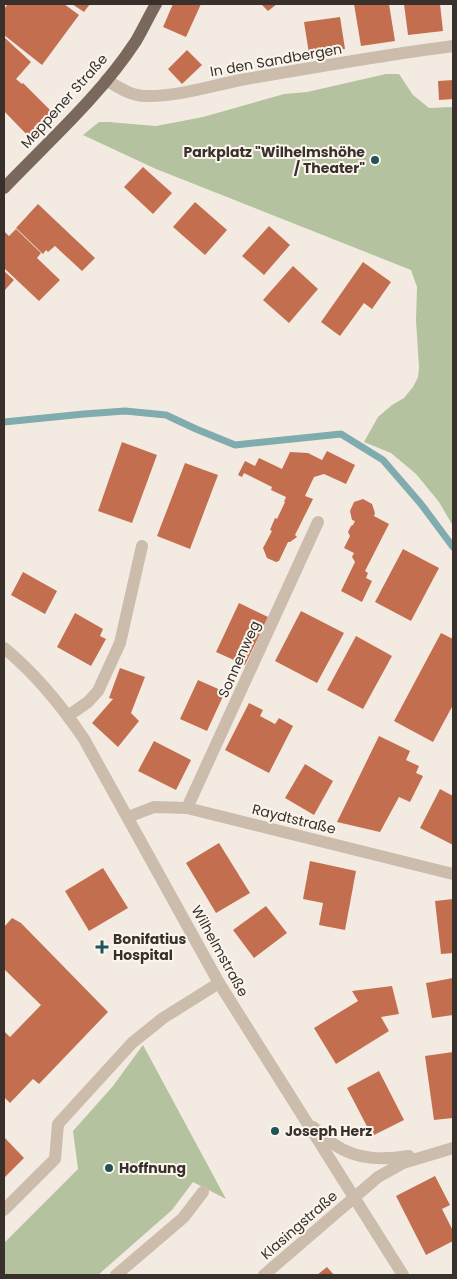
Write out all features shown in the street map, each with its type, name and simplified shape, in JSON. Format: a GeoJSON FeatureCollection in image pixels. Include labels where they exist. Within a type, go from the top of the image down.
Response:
{"type":"FeatureCollection","features":[{"type":"Feature","properties":{"kind":"main road","name":"Meppener Straße"},"geometry":{"type":"LineString","coordinates":[[4,188],[82,108],[106,80],[136,40],[156,4]]}},
{"type":"Feature","properties":{"kind":"street","name":"In den Sandbergen"},"geometry":{"type":"LineString","coordinates":[[106,80],[131,93],[144,96],[175,94],[316,67],[453,46]]}},
{"type":"Feature","properties":{"kind":"street","name":"Sonnenweg"},"geometry":{"type":"LineString","coordinates":[[187,808],[318,522]]}},
{"type":"Feature","properties":{"kind":"street"},"geometry":{"type":"LineString","coordinates":[[68,716],[88,702],[98,691],[120,643],[142,546]]}},
{"type":"Feature","properties":{"kind":"street","name":"Wilhelmstraße"},"geometry":{"type":"LineString","coordinates":[[4,648],[37,678],[68,716],[87,744],[219,983],[403,1275]]}},
{"type":"Feature","properties":{"kind":"street","name":"Raydtstraße"},"geometry":{"type":"LineString","coordinates":[[128,818],[154,807],[187,808],[453,874]]}},
{"type":"Feature","properties":{"kind":"street"},"geometry":{"type":"LineString","coordinates":[[4,1210],[55,1158],[58,1124],[132,1042],[163,1018],[219,983]]}},
{"type":"Feature","properties":{"kind":"street"},"geometry":{"type":"LineString","coordinates":[[303,1119],[335,1145],[355,1155],[368,1158],[392,1159],[452,1148]]}},
{"type":"Feature","properties":{"kind":"street","name":"Klasingstraße"},"geometry":{"type":"LineString","coordinates":[[264,1275],[378,1177],[403,1163],[452,1148]]}},
{"type":"Feature","properties":{"kind":"street"},"geometry":{"type":"LineString","coordinates":[[116,1275],[183,1218],[203,1192]]}},
{"type":"Feature","properties":{"kind":"green space"},"geometry":{"type":"Polygon","coordinates":[[[386,74],[399,74],[413,95],[429,108],[453,107],[453,526],[439,502],[416,474],[391,453],[364,442],[378,417],[404,398],[418,377],[417,287],[411,270],[156,169],[83,135],[99,122],[156,126],[203,117],[284,94],[307,92],[386,74]]]}},
{"type":"Feature","properties":{"kind":"green space"},"geometry":{"type":"Polygon","coordinates":[[[143,1045],[226,1199],[193,1182],[172,1210],[98,1275],[4,1275],[4,1243],[78,1169],[73,1131],[113,1086],[143,1045]]]}},
{"type":"Feature","properties":{"kind":"building"},"geometry":{"type":"Polygon","coordinates":[[[8,4],[64,4],[79,15],[42,65],[4,35],[4,9],[8,4]]]}},
{"type":"Feature","properties":{"kind":"building"},"geometry":{"type":"Polygon","coordinates":[[[72,4],[90,4],[84,12],[72,4]]]}},
{"type":"Feature","properties":{"kind":"building"},"geometry":{"type":"Polygon","coordinates":[[[173,4],[201,4],[186,37],[163,27],[173,4]]]}},
{"type":"Feature","properties":{"kind":"building"},"geometry":{"type":"Polygon","coordinates":[[[261,4],[277,4],[268,11],[261,4]]]}},
{"type":"Feature","properties":{"kind":"building"},"geometry":{"type":"Polygon","coordinates":[[[354,4],[389,4],[395,41],[361,46],[354,4]]]}},
{"type":"Feature","properties":{"kind":"building"},"geometry":{"type":"Polygon","coordinates":[[[404,4],[440,4],[443,31],[408,35],[404,4]]]}},
{"type":"Feature","properties":{"kind":"building"},"geometry":{"type":"Polygon","coordinates":[[[340,17],[345,49],[309,54],[304,22],[340,17]]]}},
{"type":"Feature","properties":{"kind":"building"},"geometry":{"type":"Polygon","coordinates":[[[4,37],[31,62],[16,79],[23,83],[53,113],[30,138],[4,111],[4,37]]]}},
{"type":"Feature","properties":{"kind":"building"},"geometry":{"type":"Polygon","coordinates":[[[187,50],[202,65],[182,84],[168,69],[187,50]]]}},
{"type":"Feature","properties":{"kind":"building"},"geometry":{"type":"Polygon","coordinates":[[[453,80],[453,99],[439,100],[438,81],[453,80]]]}},
{"type":"Feature","properties":{"kind":"building"},"geometry":{"type":"Polygon","coordinates":[[[143,167],[172,193],[153,214],[124,187],[143,167]]]}},
{"type":"Feature","properties":{"kind":"building"},"geometry":{"type":"Polygon","coordinates":[[[195,202],[227,230],[205,255],[173,227],[195,202]]]}},
{"type":"Feature","properties":{"kind":"building"},"geometry":{"type":"Polygon","coordinates":[[[38,204],[95,258],[82,271],[55,246],[48,252],[46,250],[43,254],[16,228],[38,204]]]}},
{"type":"Feature","properties":{"kind":"building"},"geometry":{"type":"Polygon","coordinates":[[[269,226],[290,245],[264,275],[242,256],[269,226]]]}},
{"type":"Feature","properties":{"kind":"building"},"geometry":{"type":"Polygon","coordinates":[[[16,229],[41,253],[37,258],[60,280],[39,301],[4,268],[4,231],[9,236],[16,229]]]}},
{"type":"Feature","properties":{"kind":"building"},"geometry":{"type":"Polygon","coordinates":[[[363,262],[391,282],[372,309],[364,303],[340,336],[321,322],[363,262]]]}},
{"type":"Feature","properties":{"kind":"building"},"geometry":{"type":"Polygon","coordinates":[[[293,266],[318,289],[289,323],[263,300],[293,266]]]}},
{"type":"Feature","properties":{"kind":"building"},"geometry":{"type":"Polygon","coordinates":[[[4,271],[14,280],[4,291],[4,271]]]}},
{"type":"Feature","properties":{"kind":"building"},"geometry":{"type":"Polygon","coordinates":[[[122,442],[157,455],[132,523],[98,511],[122,442]]]}},
{"type":"Feature","properties":{"kind":"building"},"geometry":{"type":"Polygon","coordinates":[[[327,451],[355,465],[346,484],[324,474],[314,477],[305,496],[313,499],[295,535],[297,537],[288,542],[279,561],[276,562],[267,558],[263,548],[286,497],[271,490],[272,487],[244,473],[242,477],[238,475],[245,461],[255,466],[259,458],[282,469],[290,452],[308,453],[322,460],[327,451]]]}},
{"type":"Feature","properties":{"kind":"building"},"geometry":{"type":"Polygon","coordinates":[[[185,463],[218,475],[190,549],[157,536],[185,463]]]}},
{"type":"Feature","properties":{"kind":"building"},"geometry":{"type":"Polygon","coordinates":[[[363,499],[372,504],[374,516],[389,524],[365,571],[368,573],[366,578],[372,581],[362,602],[341,591],[355,562],[352,557],[354,553],[344,548],[350,536],[348,532],[355,521],[352,520],[350,511],[354,502],[363,499]]]}},
{"type":"Feature","properties":{"kind":"building"},"geometry":{"type":"Polygon","coordinates":[[[403,549],[439,568],[411,621],[375,602],[403,549]]]}},
{"type":"Feature","properties":{"kind":"building"},"geometry":{"type":"Polygon","coordinates":[[[23,572],[57,591],[45,614],[11,595],[23,572]]]}},
{"type":"Feature","properties":{"kind":"building"},"geometry":{"type":"Polygon","coordinates":[[[239,603],[268,617],[245,665],[216,652],[239,603]]]}},
{"type":"Feature","properties":{"kind":"building"},"geometry":{"type":"Polygon","coordinates":[[[301,611],[344,633],[317,683],[275,661],[301,611]]]}},
{"type":"Feature","properties":{"kind":"building"},"geometry":{"type":"Polygon","coordinates":[[[75,613],[103,629],[100,636],[106,639],[91,666],[57,647],[75,613]]]}},
{"type":"Feature","properties":{"kind":"building"},"geometry":{"type":"Polygon","coordinates":[[[441,633],[453,639],[453,705],[433,742],[394,721],[441,633]]]}},
{"type":"Feature","properties":{"kind":"building"},"geometry":{"type":"Polygon","coordinates":[[[356,636],[392,656],[363,709],[327,690],[356,636]]]}},
{"type":"Feature","properties":{"kind":"building"},"geometry":{"type":"Polygon","coordinates":[[[120,668],[145,677],[131,713],[139,721],[118,747],[92,723],[113,699],[109,698],[120,668]]]}},
{"type":"Feature","properties":{"kind":"building"},"geometry":{"type":"Polygon","coordinates":[[[198,680],[225,692],[207,731],[180,719],[198,680]]]}},
{"type":"Feature","properties":{"kind":"building"},"geometry":{"type":"Polygon","coordinates":[[[249,703],[263,710],[260,716],[275,724],[279,718],[293,726],[269,773],[225,750],[249,703]]]}},
{"type":"Feature","properties":{"kind":"building"},"geometry":{"type":"Polygon","coordinates":[[[379,736],[410,751],[406,760],[419,766],[416,773],[423,776],[410,802],[399,797],[380,832],[337,822],[379,736]]]}},
{"type":"Feature","properties":{"kind":"building"},"geometry":{"type":"Polygon","coordinates":[[[154,741],[191,760],[176,790],[138,771],[154,741]]]}},
{"type":"Feature","properties":{"kind":"building"},"geometry":{"type":"Polygon","coordinates":[[[305,764],[333,781],[314,815],[285,798],[305,764]]]}},
{"type":"Feature","properties":{"kind":"building"},"geometry":{"type":"Polygon","coordinates":[[[440,789],[453,796],[453,845],[420,828],[440,789]]]}},
{"type":"Feature","properties":{"kind":"building"},"geometry":{"type":"Polygon","coordinates":[[[219,843],[250,893],[216,913],[186,863],[219,843]]]}},
{"type":"Feature","properties":{"kind":"building"},"geometry":{"type":"Polygon","coordinates":[[[310,861],[356,871],[345,930],[319,925],[323,903],[303,899],[310,861]]]}},
{"type":"Feature","properties":{"kind":"building"},"geometry":{"type":"Polygon","coordinates":[[[103,868],[128,908],[89,931],[65,891],[103,868]]]}},
{"type":"Feature","properties":{"kind":"building"},"geometry":{"type":"Polygon","coordinates":[[[453,899],[453,953],[441,954],[435,901],[453,899]]]}},
{"type":"Feature","properties":{"kind":"building"},"geometry":{"type":"Polygon","coordinates":[[[266,906],[287,933],[254,958],[233,930],[266,906]]]}},
{"type":"Feature","properties":{"kind":"building"},"geometry":{"type":"Polygon","coordinates":[[[12,918],[21,923],[108,1012],[39,1084],[33,1079],[10,1103],[4,1097],[4,1031],[10,1037],[41,1005],[4,969],[4,927],[12,918]]]}},
{"type":"Feature","properties":{"kind":"building"},"geometry":{"type":"Polygon","coordinates":[[[453,978],[453,1015],[432,1018],[426,983],[453,978]]]}},
{"type":"Feature","properties":{"kind":"building"},"geometry":{"type":"Polygon","coordinates":[[[392,986],[399,1014],[381,1017],[389,1031],[336,1064],[314,1028],[358,1001],[352,991],[392,986]]]}},
{"type":"Feature","properties":{"kind":"building"},"geometry":{"type":"Polygon","coordinates":[[[453,1052],[453,1118],[434,1120],[425,1056],[453,1052]]]}},
{"type":"Feature","properties":{"kind":"building"},"geometry":{"type":"Polygon","coordinates":[[[379,1071],[404,1120],[372,1136],[347,1088],[379,1071]]]}},
{"type":"Feature","properties":{"kind":"building"},"geometry":{"type":"Polygon","coordinates":[[[4,1137],[24,1158],[4,1178],[4,1137]]]}},
{"type":"Feature","properties":{"kind":"building"},"geometry":{"type":"Polygon","coordinates":[[[435,1176],[450,1205],[442,1209],[453,1231],[453,1241],[426,1255],[396,1196],[435,1176]]]}},
{"type":"Feature","properties":{"kind":"building"},"geometry":{"type":"Polygon","coordinates":[[[327,1267],[334,1275],[317,1275],[327,1267]]]}},
{"type":"Feature","properties":{"kind":"waterway"},"geometry":{"type":"LineString","coordinates":[[4,422],[125,411],[166,415],[235,445],[341,434],[383,460],[421,504],[453,547]]}},
{"type":"Feature","properties":{"kind":"place","name":"Parkplatz \"Wilhelmshöhe / Theater\""},"geometry":{"type":"Point","coordinates":[375,160]}},
{"type":"Feature","properties":{"kind":"place","name":"Bonifatius Hospital"},"geometry":{"type":"Point","coordinates":[102,947]}},
{"type":"Feature","properties":{"kind":"place","name":"Joseph Herz"},"geometry":{"type":"Point","coordinates":[275,1131]}},
{"type":"Feature","properties":{"kind":"place","name":"Hoffnung"},"geometry":{"type":"Point","coordinates":[109,1168]}}]}
